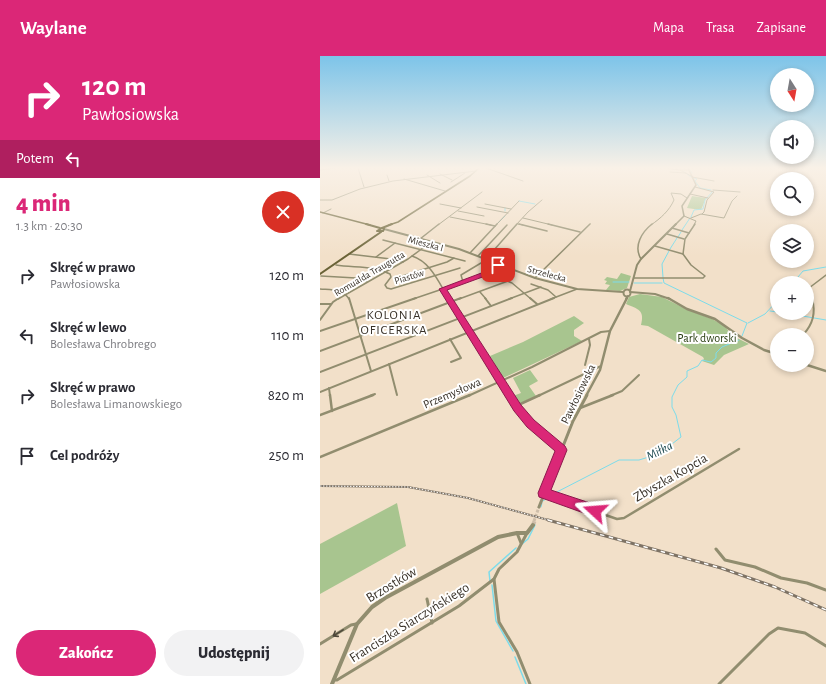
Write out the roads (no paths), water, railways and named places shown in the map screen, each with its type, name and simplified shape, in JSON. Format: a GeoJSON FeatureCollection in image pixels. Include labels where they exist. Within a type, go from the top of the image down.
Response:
{"type":"FeatureCollection","features":[{"type":"Feature","properties":{"kind":"main road"},"geometry":{"type":"LineString","coordinates":[[322,213],[376,231],[382,230],[389,226],[435,197]]}},
{"type":"Feature","properties":{"kind":"main road"},"geometry":{"type":"LineString","coordinates":[[320,275],[349,254],[376,231],[382,230]]}},
{"type":"Feature","properties":{"kind":"street"},"geometry":{"type":"LineString","coordinates":[[320,200],[327,201],[337,197]]}},
{"type":"Feature","properties":{"kind":"street"},"geometry":{"type":"LineString","coordinates":[[420,239],[475,197]]}},
{"type":"Feature","properties":{"kind":"street"},"geometry":{"type":"LineString","coordinates":[[641,259],[638,254],[639,237],[647,227],[658,220],[669,208],[674,200],[673,197]]}},
{"type":"Feature","properties":{"kind":"street"},"geometry":{"type":"LineString","coordinates":[[691,218],[704,212],[708,198],[705,197]]}},
{"type":"Feature","properties":{"kind":"street"},"geometry":{"type":"LineString","coordinates":[[701,214],[724,218],[732,201],[736,197]]}},
{"type":"Feature","properties":{"kind":"street"},"geometry":{"type":"LineString","coordinates":[[684,216],[682,206],[687,198]]}},
{"type":"Feature","properties":{"kind":"street"},"geometry":{"type":"LineString","coordinates":[[486,259],[523,218],[542,200]]}},
{"type":"Feature","properties":{"kind":"street"},"geometry":{"type":"LineString","coordinates":[[470,253],[519,201]]}},
{"type":"Feature","properties":{"kind":"street"},"geometry":{"type":"LineString","coordinates":[[440,204],[462,208]]}},
{"type":"Feature","properties":{"kind":"street"},"geometry":{"type":"LineString","coordinates":[[485,204],[511,209]]}},
{"type":"Feature","properties":{"kind":"street"},"geometry":{"type":"LineString","coordinates":[[477,206],[508,213]]}},
{"type":"Feature","properties":{"kind":"street"},"geometry":{"type":"LineString","coordinates":[[322,213],[331,209]]}},
{"type":"Feature","properties":{"kind":"street"},"geometry":{"type":"LineString","coordinates":[[458,211],[484,216]]}},
{"type":"Feature","properties":{"kind":"street"},"geometry":{"type":"LineString","coordinates":[[633,278],[704,278],[704,276],[691,265],[683,254],[682,243],[693,229],[696,221],[684,216]]}},
{"type":"Feature","properties":{"kind":"street"},"geometry":{"type":"LineString","coordinates":[[625,301],[624,293],[630,286],[641,259],[684,216]]}},
{"type":"Feature","properties":{"kind":"street"},"geometry":{"type":"LineString","coordinates":[[450,217],[495,226]]}},
{"type":"Feature","properties":{"kind":"street"},"geometry":{"type":"LineString","coordinates":[[523,218],[581,233]]}},
{"type":"Feature","properties":{"kind":"street"},"geometry":{"type":"LineString","coordinates":[[518,224],[547,231]]}},
{"type":"Feature","properties":{"kind":"street"},"geometry":{"type":"LineString","coordinates":[[535,278],[590,224]]}},
{"type":"Feature","properties":{"kind":"street"},"geometry":{"type":"LineString","coordinates":[[478,256],[507,225]]}},
{"type":"Feature","properties":{"kind":"street"},"geometry":{"type":"LineString","coordinates":[[388,231],[389,226]]}},
{"type":"Feature","properties":{"kind":"street"},"geometry":{"type":"LineString","coordinates":[[672,228],[689,233]]}},
{"type":"Feature","properties":{"kind":"street","name":"Strzelecka"},"geometry":{"type":"LineString","coordinates":[[382,230],[459,249],[535,278],[577,289],[624,293]]}},
{"type":"Feature","properties":{"kind":"street"},"geometry":{"type":"LineString","coordinates":[[667,234],[684,240]]}},
{"type":"Feature","properties":{"kind":"street","name":"Mieszka I"},"geometry":{"type":"LineString","coordinates":[[383,240],[465,260]]}},
{"type":"Feature","properties":{"kind":"street"},"geometry":{"type":"LineString","coordinates":[[376,257],[395,242]]}},
{"type":"Feature","properties":{"kind":"street","name":"Romualda Traugutta"},"geometry":{"type":"LineString","coordinates":[[321,318],[331,304],[403,262],[431,242]]}},
{"type":"Feature","properties":{"kind":"street"},"geometry":{"type":"LineString","coordinates":[[655,246],[683,254]]}},
{"type":"Feature","properties":{"kind":"street"},"geometry":{"type":"LineString","coordinates":[[320,331],[488,273],[510,253]]}},
{"type":"Feature","properties":{"kind":"street"},"geometry":{"type":"LineString","coordinates":[[349,254],[394,259],[403,262]]}},
{"type":"Feature","properties":{"kind":"street"},"geometry":{"type":"LineString","coordinates":[[412,256],[421,258],[430,268],[516,406],[530,423],[561,450]]}},
{"type":"Feature","properties":{"kind":"street"},"geometry":{"type":"LineString","coordinates":[[399,277],[430,268],[454,258]]}},
{"type":"Feature","properties":{"kind":"street"},"geometry":{"type":"LineString","coordinates":[[463,282],[461,275],[481,264]]}},
{"type":"Feature","properties":{"kind":"street","name":"Piastów"},"geometry":{"type":"LineString","coordinates":[[336,265],[377,268],[386,271],[391,277],[385,285],[387,288],[391,289],[460,268]]}},
{"type":"Feature","properties":{"kind":"street"},"geometry":{"type":"LineString","coordinates":[[488,273],[508,281],[537,304]]}},
{"type":"Feature","properties":{"kind":"street"},"geometry":{"type":"LineString","coordinates":[[320,275],[356,278],[367,282]]}},
{"type":"Feature","properties":{"kind":"street"},"geometry":{"type":"LineString","coordinates":[[809,328],[815,310],[809,288],[826,275]]}},
{"type":"Feature","properties":{"kind":"street"},"geometry":{"type":"LineString","coordinates":[[320,351],[508,281]]}},
{"type":"Feature","properties":{"kind":"street"},"geometry":{"type":"LineString","coordinates":[[531,284],[548,290],[556,297]]}},
{"type":"Feature","properties":{"kind":"street"},"geometry":{"type":"LineString","coordinates":[[624,293],[628,296],[630,293],[630,286]]}},
{"type":"Feature","properties":{"kind":"street"},"geometry":{"type":"LineString","coordinates":[[320,372],[541,287]]}},
{"type":"Feature","properties":{"kind":"street"},"geometry":{"type":"LineString","coordinates":[[320,289],[336,290],[346,294],[371,371]]}},
{"type":"Feature","properties":{"kind":"street"},"geometry":{"type":"LineString","coordinates":[[320,392],[571,290],[577,289]]}},
{"type":"Feature","properties":{"kind":"street"},"geometry":{"type":"LineString","coordinates":[[480,292],[491,306]]}},
{"type":"Feature","properties":{"kind":"street"},"geometry":{"type":"LineString","coordinates":[[624,293],[655,294],[666,297],[687,309],[717,320],[742,338],[770,352]]}},
{"type":"Feature","properties":{"kind":"street","name":"Pawłosiowska"},"geometry":{"type":"LineString","coordinates":[[539,507],[579,408],[602,365],[610,331],[628,296]]}},
{"type":"Feature","properties":{"kind":"street"},"geometry":{"type":"LineString","coordinates":[[320,304],[331,304]]}},
{"type":"Feature","properties":{"kind":"street","name":"Przemysłowa"},"geometry":{"type":"LineString","coordinates":[[320,457],[500,382],[601,332],[610,331]]}},
{"type":"Feature","properties":{"kind":"street"},"geometry":{"type":"LineString","coordinates":[[450,339],[463,361]]}},
{"type":"Feature","properties":{"kind":"street"},"geometry":{"type":"LineString","coordinates":[[586,365],[590,345],[588,339]]}},
{"type":"Feature","properties":{"kind":"street"},"geometry":{"type":"LineString","coordinates":[[451,362],[461,358]]}},
{"type":"Feature","properties":{"kind":"street"},"geometry":{"type":"LineString","coordinates":[[389,364],[397,395]]}},
{"type":"Feature","properties":{"kind":"street"},"geometry":{"type":"LineString","coordinates":[[516,406],[602,365]]}},
{"type":"Feature","properties":{"kind":"street"},"geometry":{"type":"LineString","coordinates":[[814,367],[826,371]]}},
{"type":"Feature","properties":{"kind":"street"},"geometry":{"type":"LineString","coordinates":[[579,408],[583,408],[622,391],[639,375]]}},
{"type":"Feature","properties":{"kind":"street"},"geometry":{"type":"LineString","coordinates":[[329,388],[332,411]]}},
{"type":"Feature","properties":{"kind":"street"},"geometry":{"type":"LineString","coordinates":[[320,415],[375,394]]}},
{"type":"Feature","properties":{"kind":"street","name":"Zbyszka Kopcia"},"geometry":{"type":"LineString","coordinates":[[544,493],[617,520],[624,518],[648,502],[691,479],[739,449]]}},
{"type":"Feature","properties":{"kind":"street"},"geometry":{"type":"LineString","coordinates":[[527,533],[533,525]]}},
{"type":"Feature","properties":{"kind":"street"},"geometry":{"type":"LineString","coordinates":[[517,533],[520,543]]}},
{"type":"Feature","properties":{"kind":"street","name":"Brzostków"},"geometry":{"type":"LineString","coordinates":[[333,682],[357,624],[372,607],[498,537],[517,533],[527,533]]}},
{"type":"Feature","properties":{"kind":"street","name":"Franciszka Siarczyńskiego"},"geometry":{"type":"LineString","coordinates":[[333,682],[459,606],[494,579],[498,569],[517,552],[520,543],[527,533]]}},
{"type":"Feature","properties":{"kind":"street"},"geometry":{"type":"LineString","coordinates":[[716,548],[725,560],[755,567],[782,578],[807,583],[826,590]]}},
{"type":"Feature","properties":{"kind":"street"},"geometry":{"type":"LineString","coordinates":[[494,579],[500,622],[518,652],[530,684]]}},
{"type":"Feature","properties":{"kind":"street"},"geometry":{"type":"LineString","coordinates":[[427,600],[432,623]]}},
{"type":"Feature","properties":{"kind":"street"},"geometry":{"type":"LineString","coordinates":[[320,644],[350,626],[357,624]]}},
{"type":"Feature","properties":{"kind":"street"},"geometry":{"type":"LineString","coordinates":[[719,684],[769,634],[778,628],[805,633],[826,646]]}},
{"type":"Feature","properties":{"kind":"waterway","name":"Miłka"},"geometry":{"type":"LineString","coordinates":[[691,217],[694,210],[703,209],[705,200],[707,197]]}},
{"type":"Feature","properties":{"kind":"waterway"},"geometry":{"type":"LineString","coordinates":[[519,201],[535,204]]}},
{"type":"Feature","properties":{"kind":"waterway"},"geometry":{"type":"LineString","coordinates":[[497,224],[505,216]]}},
{"type":"Feature","properties":{"kind":"waterway","name":"Miłka"},"geometry":{"type":"LineString","coordinates":[[682,230],[690,218]]}},
{"type":"Feature","properties":{"kind":"waterway","name":"Miłka"},"geometry":{"type":"LineString","coordinates":[[678,237],[681,232]]}},
{"type":"Feature","properties":{"kind":"waterway","name":"Miłka"},"geometry":{"type":"LineString","coordinates":[[670,249],[677,238]]}},
{"type":"Feature","properties":{"kind":"waterway","name":"Miłka"},"geometry":{"type":"LineString","coordinates":[[663,277],[662,264],[669,251]]}},
{"type":"Feature","properties":{"kind":"waterway"},"geometry":{"type":"LineString","coordinates":[[799,276],[803,271],[826,267]]}},
{"type":"Feature","properties":{"kind":"waterway","name":"Miłka"},"geometry":{"type":"LineString","coordinates":[[663,278],[664,283],[747,323],[742,336]]}},
{"type":"Feature","properties":{"kind":"waterway"},"geometry":{"type":"LineString","coordinates":[[613,282],[629,282]]}},
{"type":"Feature","properties":{"kind":"waterway"},"geometry":{"type":"LineString","coordinates":[[634,283],[662,283]]}},
{"type":"Feature","properties":{"kind":"waterway"},"geometry":{"type":"LineString","coordinates":[[748,323],[765,314],[770,309]]}},
{"type":"Feature","properties":{"kind":"waterway"},"geometry":{"type":"LineString","coordinates":[[814,318],[826,320]]}},
{"type":"Feature","properties":{"kind":"waterway","name":"Miłka"},"geometry":{"type":"LineString","coordinates":[[553,494],[619,460],[639,460],[652,456],[668,447],[681,437],[676,415],[672,407],[672,397],[678,385],[687,377],[687,371],[698,366],[702,360],[711,362],[716,358],[716,353],[722,347],[739,340]]}},
{"type":"Feature","properties":{"kind":"waterway","name":"Miłka"},"geometry":{"type":"LineString","coordinates":[[543,501],[549,497]]}},
{"type":"Feature","properties":{"kind":"waterway","name":"Miłka"},"geometry":{"type":"LineString","coordinates":[[541,507],[542,503]]}},
{"type":"Feature","properties":{"kind":"waterway","name":"Miłka"},"geometry":{"type":"LineString","coordinates":[[522,544],[528,539],[535,525]]}},
{"type":"Feature","properties":{"kind":"waterway","name":"Miłka"},"geometry":{"type":"LineString","coordinates":[[490,581],[489,572],[516,548]]}},
{"type":"Feature","properties":{"kind":"waterway","name":"Miłka"},"geometry":{"type":"LineString","coordinates":[[492,585],[496,621],[513,651]]}},
{"type":"Feature","properties":{"kind":"waterway","name":"Miłka"},"geometry":{"type":"LineString","coordinates":[[515,657],[526,684]]}},
{"type":"Feature","properties":{"kind":"tunnel"},"geometry":{"type":"LineString","coordinates":[[534,521],[539,507]]}},
{"type":"Feature","properties":{"kind":"tunnel"},"geometry":{"type":"LineString","coordinates":[[533,525],[535,520]]}},
{"type":"Feature","properties":{"kind":"railway"},"geometry":{"type":"LineString","coordinates":[[320,486],[408,487],[468,498],[552,521]]}},
{"type":"Feature","properties":{"kind":"railway"},"geometry":{"type":"LineString","coordinates":[[548,520],[721,568],[775,587],[826,610]]}},
{"type":"Feature","properties":{"kind":"district","name":"KOLONIA OFICERSKA"},"geometry":{"type":"Point","coordinates":[394,322]}},
{"type":"Feature","properties":{"kind":"park label","name":"Park dworski"},"geometry":{"type":"Point","coordinates":[707,338]}}]}
